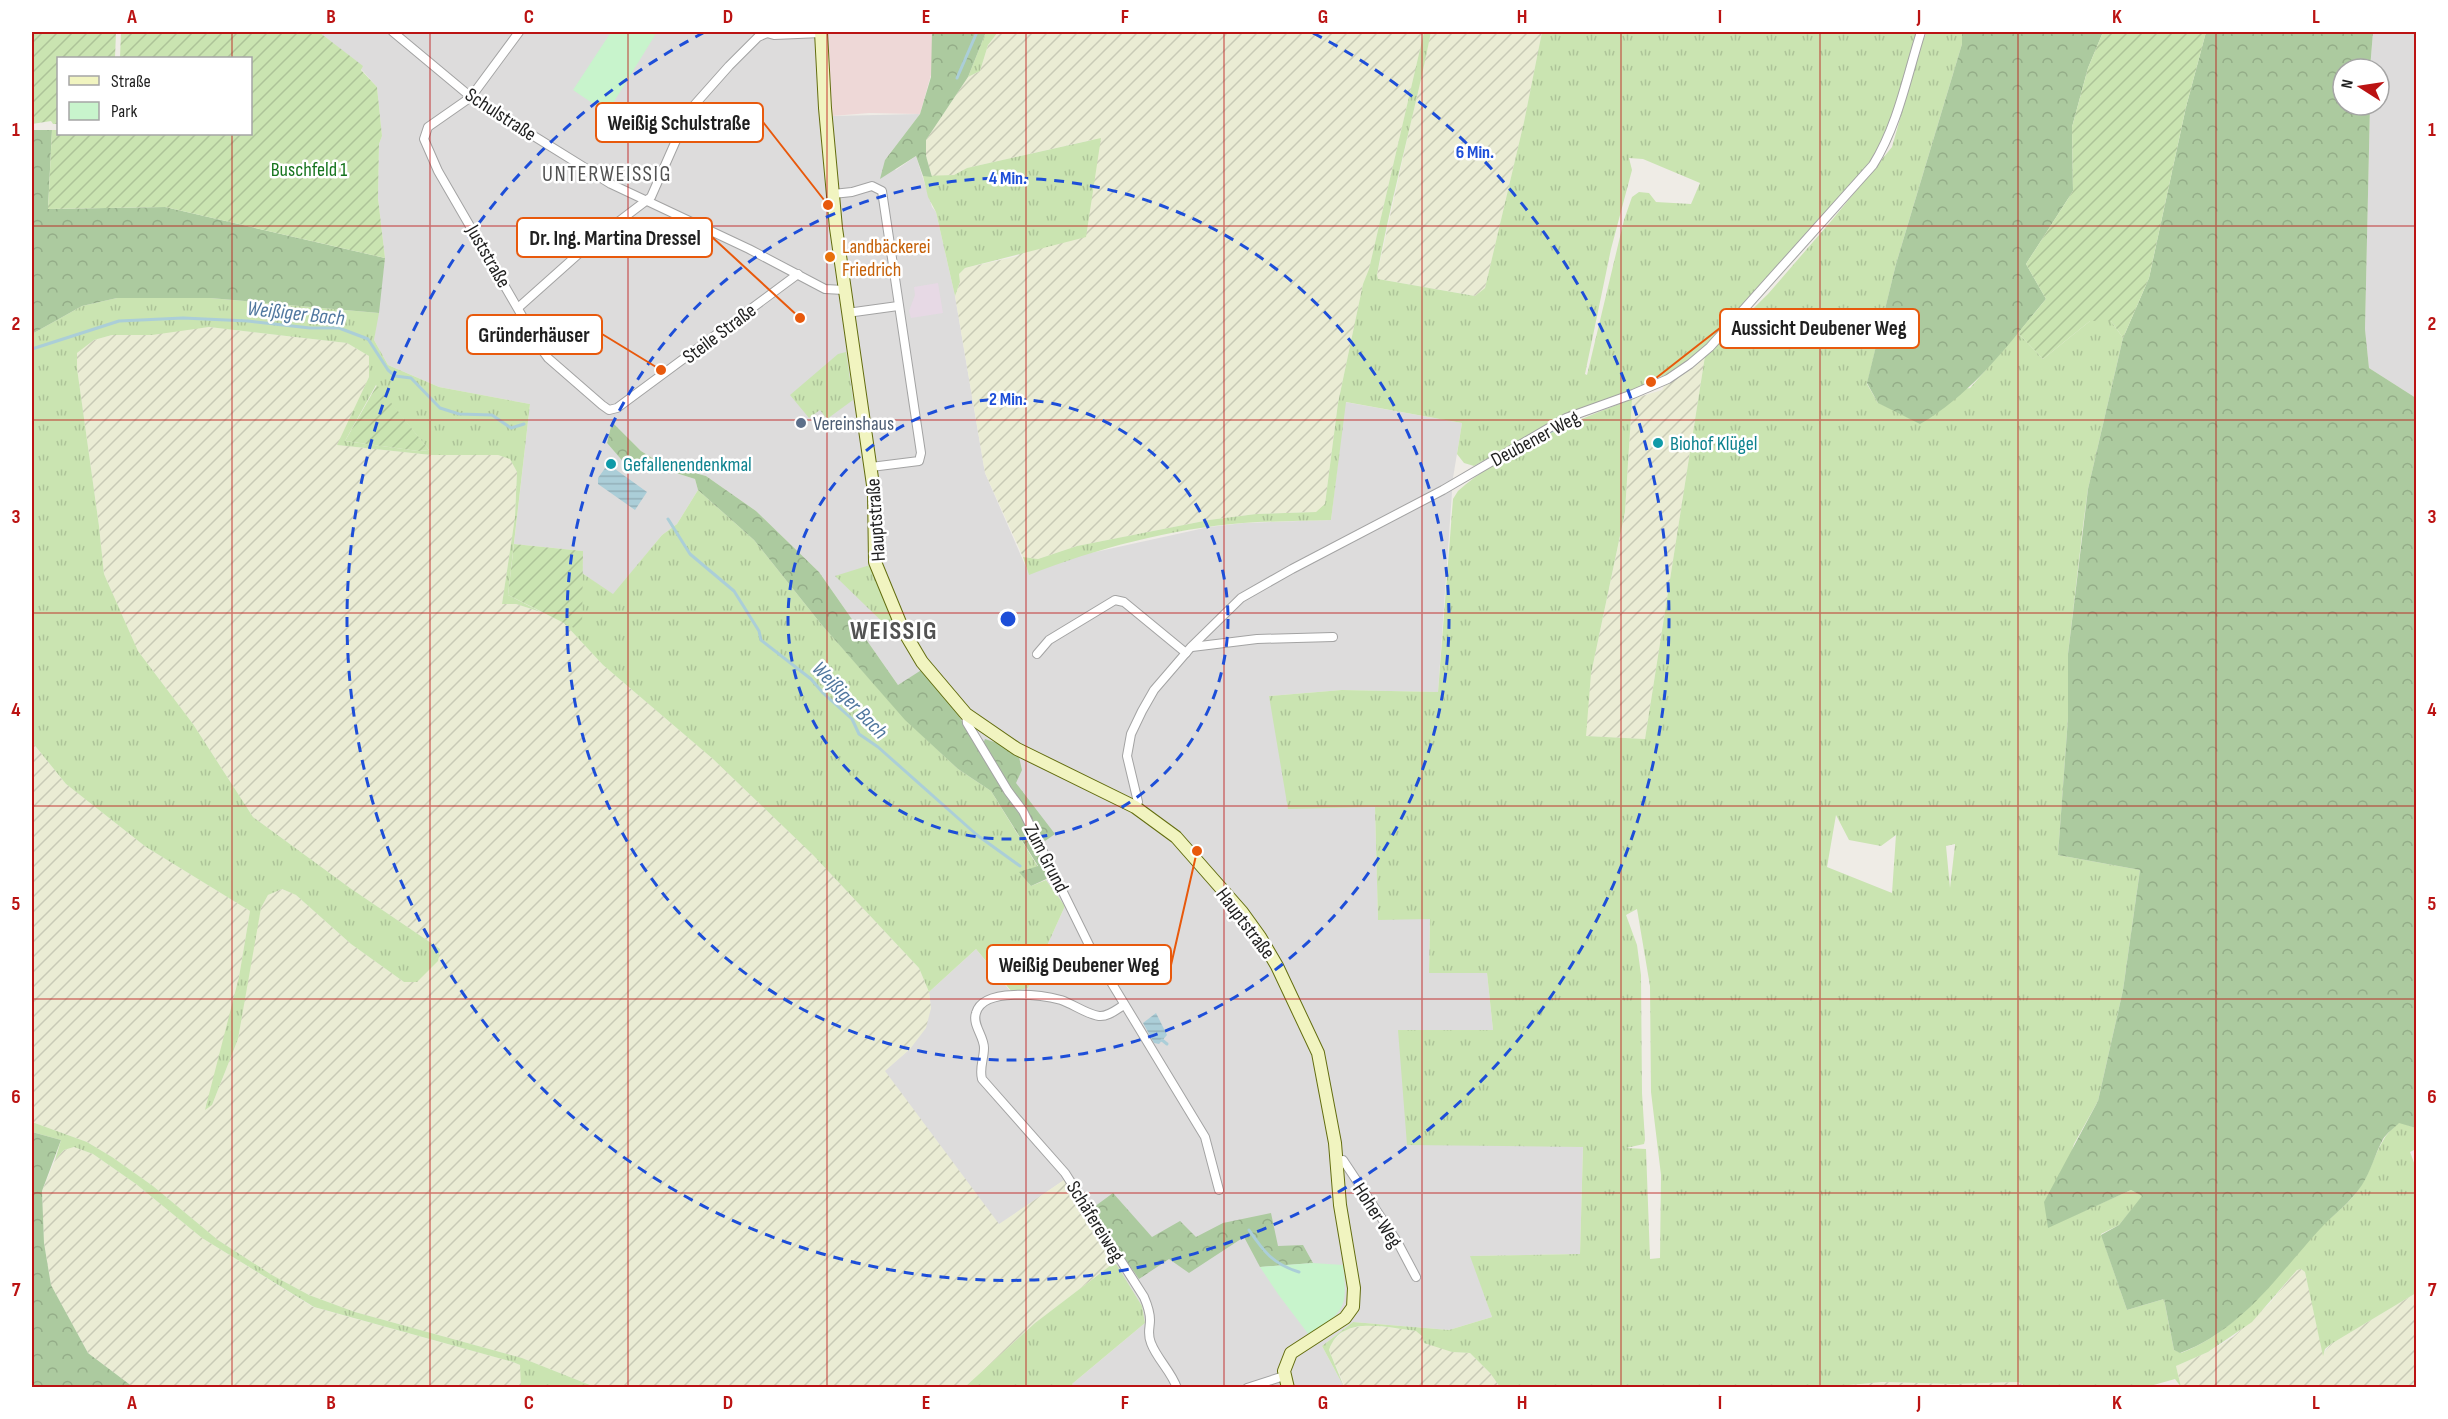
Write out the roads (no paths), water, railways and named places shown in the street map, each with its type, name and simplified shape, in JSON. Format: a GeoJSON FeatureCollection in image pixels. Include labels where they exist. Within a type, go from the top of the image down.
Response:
{"type":"FeatureCollection","features":[{"type":"Feature","properties":{"kind":"street","name":"Schulstraße"},"geometry":{"type":"LineString","coordinates":[[393,32],[471,97],[611,184],[825,289],[844,290]]}},
{"type":"Feature","properties":{"kind":"street","name":"Juststraße"},"geometry":{"type":"LineString","coordinates":[[519,32],[471,97],[428,127],[424,140],[438,171],[519,307],[540,347],[548,358],[609,410]]}},
{"type":"Feature","properties":{"kind":"street"},"geometry":{"type":"LineString","coordinates":[[519,307],[593,242],[651,197],[683,123],[697,100],[758,37],[767,32],[774,35],[821,32]]}},
{"type":"Feature","properties":{"kind":"street","name":"Hauptstraße"},"geometry":{"type":"LineString","coordinates":[[821,32],[833,194],[846,313],[874,492],[875,562],[907,639],[922,662],[966,714],[1017,749],[1135,807],[1176,837],[1242,912],[1277,966],[1318,1053],[1335,1143],[1354,1288],[1353,1307],[1345,1318],[1291,1353],[1287,1360],[1286,1382]]}},
{"type":"Feature","properties":{"kind":"street","name":"Deubener Weg"},"geometry":{"type":"LineString","coordinates":[[1135,807],[1138,799],[1127,756],[1131,734],[1154,690],[1189,650],[1241,598],[1292,568],[1443,490],[1566,418],[1668,379],[1710,347],[1873,165],[1893,126],[1921,32]]}},
{"type":"Feature","properties":{"kind":"street","name":"Hauptstraße"},"geometry":{"type":"LineString","coordinates":[[833,194],[852,192],[872,186],[882,191],[921,457],[919,461],[871,467]]}},
{"type":"Feature","properties":{"kind":"street","name":"Steile Straße"},"geometry":{"type":"LineString","coordinates":[[609,410],[617,408],[798,274]]}},
{"type":"Feature","properties":{"kind":"street"},"geometry":{"type":"LineString","coordinates":[[846,313],[898,306]]}},
{"type":"Feature","properties":{"kind":"street"},"geometry":{"type":"LineString","coordinates":[[1036,654],[1048,640],[1114,600],[1124,602],[1189,650],[1257,639],[1333,637]]}},
{"type":"Feature","properties":{"kind":"street","name":"Zum Grund"},"geometry":{"type":"LineString","coordinates":[[966,714],[967,723],[1008,791],[1023,811],[1078,925],[1205,1137],[1219,1190]]}},
{"type":"Feature","properties":{"kind":"street","name":"Schäfereiweg"},"geometry":{"type":"LineString","coordinates":[[1124,1005],[1106,1015],[1099,1016],[1059,1000],[1041,996],[1010,994],[990,1000],[977,1009],[975,1015],[984,1047],[980,1072],[982,1079],[1065,1173],[1144,1297],[1150,1319],[1149,1338],[1176,1388]]}},
{"type":"Feature","properties":{"kind":"street","name":"Hoher Weg"},"geometry":{"type":"LineString","coordinates":[[1336,1163],[1343,1160],[1398,1243],[1416,1276]]}},
{"type":"Feature","properties":{"kind":"street"},"geometry":{"type":"LineString","coordinates":[[1247,1388],[1286,1382]]}},
{"type":"Feature","properties":{"kind":"water"},"geometry":{"type":"Polygon","coordinates":[[[608,464],[647,492],[635,510],[598,484],[598,478],[608,464]]]}},
{"type":"Feature","properties":{"kind":"water"},"geometry":{"type":"Polygon","coordinates":[[[1156,1013],[1167,1035],[1159,1044],[1154,1043],[1143,1023],[1156,1013]]]}},
{"type":"Feature","properties":{"kind":"waterway"},"geometry":{"type":"LineString","coordinates":[[957,78],[977,32]]}},
{"type":"Feature","properties":{"kind":"waterway","name":"Weißiger Bach"},"geometry":{"type":"LineString","coordinates":[[32,349],[119,321],[183,318],[248,321],[310,328],[339,328],[368,339],[388,370],[395,376],[411,378],[440,408],[459,414],[492,415],[511,428],[524,424]]}},
{"type":"Feature","properties":{"kind":"waterway"},"geometry":{"type":"LineString","coordinates":[[1548,433],[1577,418]]}},
{"type":"Feature","properties":{"kind":"waterway","name":"Weißiger Bach"},"geometry":{"type":"LineString","coordinates":[[668,519],[690,554],[734,591],[759,631],[761,640],[811,679],[852,719],[859,734],[878,747],[977,835],[1020,866]]}},
{"type":"Feature","properties":{"kind":"waterway"},"geometry":{"type":"LineString","coordinates":[[1162,1040],[1167,1044]]}},
{"type":"Feature","properties":{"kind":"waterway"},"geometry":{"type":"LineString","coordinates":[[1249,1230],[1270,1256],[1282,1265],[1299,1272]]}},
{"type":"Feature","properties":{"kind":"place","name":"Weißig Schulstraße"},"geometry":{"type":"Point","coordinates":[828,205]}},
{"type":"Feature","properties":{"kind":"place","name":"Landbäckerei Friedrich"},"geometry":{"type":"Point","coordinates":[830,257]}},
{"type":"Feature","properties":{"kind":"place","name":"Dr. Ing. Martina Dressel"},"geometry":{"type":"Point","coordinates":[800,318]}},
{"type":"Feature","properties":{"kind":"place","name":"Gründerhäuser"},"geometry":{"type":"Point","coordinates":[661,370]}},
{"type":"Feature","properties":{"kind":"place","name":"Aussicht Deubener Weg"},"geometry":{"type":"Point","coordinates":[1651,382]}},
{"type":"Feature","properties":{"kind":"place","name":"Vereinshaus"},"geometry":{"type":"Point","coordinates":[801,423]}},
{"type":"Feature","properties":{"kind":"place","name":"Biohof Klügel"},"geometry":{"type":"Point","coordinates":[1658,443]}},
{"type":"Feature","properties":{"kind":"place","name":"Gefallenendenkmal"},"geometry":{"type":"Point","coordinates":[611,464]}},
{"type":"Feature","properties":{"kind":"place","name":"Weißig Deubener Weg"},"geometry":{"type":"Point","coordinates":[1197,851]}},
{"type":"Feature","properties":{"kind":"district","name":"UNTERWEISSIG"},"geometry":{"type":"Point","coordinates":[607,173]}},
{"type":"Feature","properties":{"kind":"district","name":"WEISSIG"},"geometry":{"type":"Point","coordinates":[894,630]}},
{"type":"Feature","properties":{"kind":"park label","name":"Buschfeld 1"},"geometry":{"type":"Point","coordinates":[309,169]}}]}
